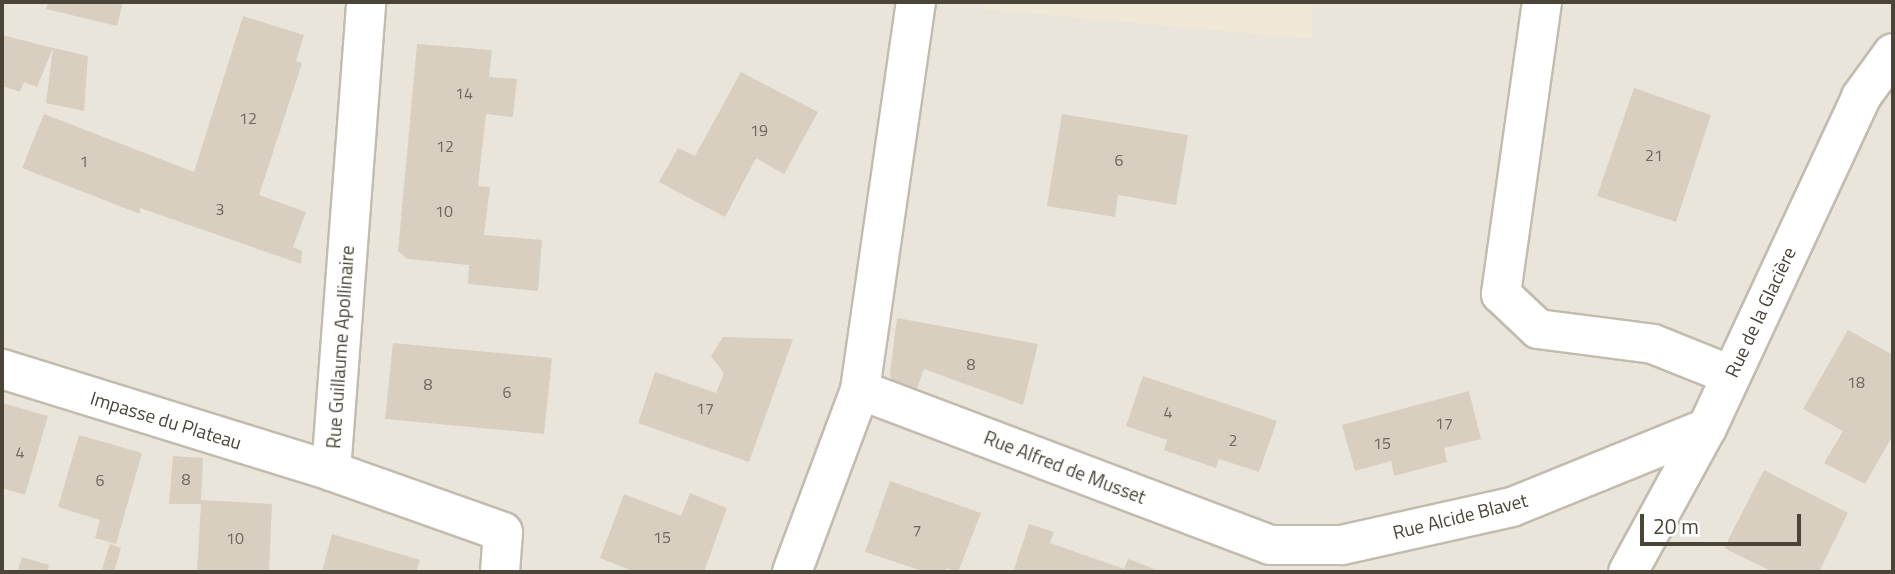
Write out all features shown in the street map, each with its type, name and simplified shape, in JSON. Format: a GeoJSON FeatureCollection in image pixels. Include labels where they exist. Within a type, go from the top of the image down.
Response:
{"type":"FeatureCollection","features":[{"type":"Feature","properties":{"kind":"street","name":"Rue Guillaume Apollinaire"},"geometry":{"type":"LineString","coordinates":[[366,2],[331,471],[503,532],[500,572]]}},
{"type":"Feature","properties":{"kind":"street"},"geometry":{"type":"LineString","coordinates":[[792,572],[860,390],[916,2]]}},
{"type":"Feature","properties":{"kind":"street"},"geometry":{"type":"LineString","coordinates":[[1542,2],[1502,294],[1538,329],[1653,344],[1730,375]]}},
{"type":"Feature","properties":{"kind":"street","name":"Rue de la Glacière"},"geometry":{"type":"LineString","coordinates":[[1628,572],[1707,428],[1861,97],[1893,52]]}},
{"type":"Feature","properties":{"kind":"street","name":"Impasse du Plateau"},"geometry":{"type":"LineString","coordinates":[[2,369],[331,471]]}},
{"type":"Feature","properties":{"kind":"street","name":"Rue Alfred de Musset"},"geometry":{"type":"LineString","coordinates":[[860,390],[1266,559]]}},
{"type":"Feature","properties":{"kind":"street","name":"Rue Alcide Blavet"},"geometry":{"type":"LineString","coordinates":[[1266,559],[1513,507],[1707,428]]}},
{"type":"Feature","properties":{"kind":"shaded area"},"geometry":{"type":"Polygon","coordinates":[[[2,2],[1893,2],[1893,572],[2,572],[2,2]]]}},
{"type":"Feature","properties":{"kind":"shaded area"},"geometry":{"type":"Polygon","coordinates":[[[984,2],[1312,2],[1312,39],[984,9],[984,2]]]}},
{"type":"Feature","properties":{"kind":"building"},"geometry":{"type":"Polygon","coordinates":[[[48,2],[123,2],[117,26],[46,9],[48,2]]]}},
{"type":"Feature","properties":{"kind":"building"},"geometry":{"type":"Polygon","coordinates":[[[243,16],[304,35],[296,61],[302,63],[259,195],[306,212],[293,247],[302,251],[301,264],[140,208],[140,214],[22,168],[44,114],[194,172],[243,16]]]}},
{"type":"Feature","properties":{"kind":"building"},"geometry":{"type":"Polygon","coordinates":[[[2,35],[53,48],[37,87],[24,82],[20,92],[2,86],[2,35]]]}},
{"type":"Feature","properties":{"kind":"building"},"geometry":{"type":"Polygon","coordinates":[[[417,44],[492,50],[489,77],[517,79],[513,117],[486,114],[478,186],[490,187],[484,235],[542,240],[538,291],[468,284],[469,265],[407,259],[398,251],[417,44]]]}},
{"type":"Feature","properties":{"kind":"building"},"geometry":{"type":"Polygon","coordinates":[[[53,48],[88,56],[84,111],[46,103],[53,48]]]}},
{"type":"Feature","properties":{"kind":"building"},"geometry":{"type":"Polygon","coordinates":[[[741,72],[818,112],[784,174],[756,158],[725,217],[659,182],[678,148],[695,156],[741,72]]]}},
{"type":"Feature","properties":{"kind":"building"},"geometry":{"type":"Polygon","coordinates":[[[1634,88],[1711,115],[1676,222],[1597,196],[1634,88]]]}},
{"type":"Feature","properties":{"kind":"building"},"geometry":{"type":"Polygon","coordinates":[[[1062,114],[1188,135],[1176,205],[1118,195],[1115,217],[1047,206],[1062,114]]]}},
{"type":"Feature","properties":{"kind":"building"},"geometry":{"type":"Polygon","coordinates":[[[897,318],[1038,344],[1023,405],[924,369],[912,402],[892,386],[890,373],[897,318]]]}},
{"type":"Feature","properties":{"kind":"building"},"geometry":{"type":"Polygon","coordinates":[[[1848,330],[1893,355],[1893,435],[1865,484],[1824,463],[1843,431],[1803,409],[1848,330]]]}},
{"type":"Feature","properties":{"kind":"building"},"geometry":{"type":"Polygon","coordinates":[[[723,337],[793,339],[749,462],[638,423],[655,372],[716,393],[724,373],[711,356],[723,337]]]}},
{"type":"Feature","properties":{"kind":"building"},"geometry":{"type":"Polygon","coordinates":[[[393,343],[552,358],[544,434],[385,419],[393,343]]]}},
{"type":"Feature","properties":{"kind":"building"},"geometry":{"type":"Polygon","coordinates":[[[1143,376],[1277,421],[1259,472],[1219,459],[1216,468],[1164,450],[1167,440],[1126,426],[1143,376]]]}},
{"type":"Feature","properties":{"kind":"building"},"geometry":{"type":"Polygon","coordinates":[[[1469,391],[1481,439],[1444,448],[1447,462],[1394,476],[1391,461],[1355,471],[1342,425],[1469,391]]]}},
{"type":"Feature","properties":{"kind":"building"},"geometry":{"type":"Polygon","coordinates":[[[2,403],[48,416],[25,495],[2,488],[2,403]]]}},
{"type":"Feature","properties":{"kind":"building"},"geometry":{"type":"Polygon","coordinates":[[[79,435],[142,453],[116,544],[95,538],[100,520],[58,507],[79,435]]]}},
{"type":"Feature","properties":{"kind":"building"},"geometry":{"type":"Polygon","coordinates":[[[173,456],[203,458],[201,500],[272,504],[269,572],[197,571],[201,504],[169,504],[173,456]]]}},
{"type":"Feature","properties":{"kind":"building"},"geometry":{"type":"Polygon","coordinates":[[[1764,470],[1848,513],[1819,572],[1773,572],[1724,548],[1764,470]]]}},
{"type":"Feature","properties":{"kind":"building"},"geometry":{"type":"Polygon","coordinates":[[[890,481],[981,513],[958,572],[946,568],[945,572],[925,572],[865,552],[890,481]]]}},
{"type":"Feature","properties":{"kind":"building"},"geometry":{"type":"Polygon","coordinates":[[[690,493],[727,508],[704,572],[635,572],[600,558],[624,494],[681,516],[690,493]]]}},
{"type":"Feature","properties":{"kind":"building"},"geometry":{"type":"Polygon","coordinates":[[[1029,524],[1054,532],[1050,543],[1124,569],[1128,559],[1163,572],[1013,572],[1029,524]]]}},
{"type":"Feature","properties":{"kind":"building"},"geometry":{"type":"Polygon","coordinates":[[[332,534],[420,560],[416,572],[322,572],[332,534]]]}},
{"type":"Feature","properties":{"kind":"building"},"geometry":{"type":"Polygon","coordinates":[[[110,544],[121,548],[114,572],[101,572],[110,544]]]}},
{"type":"Feature","properties":{"kind":"building"},"geometry":{"type":"Polygon","coordinates":[[[22,557],[49,565],[47,572],[17,572],[22,557]]]}}]}
